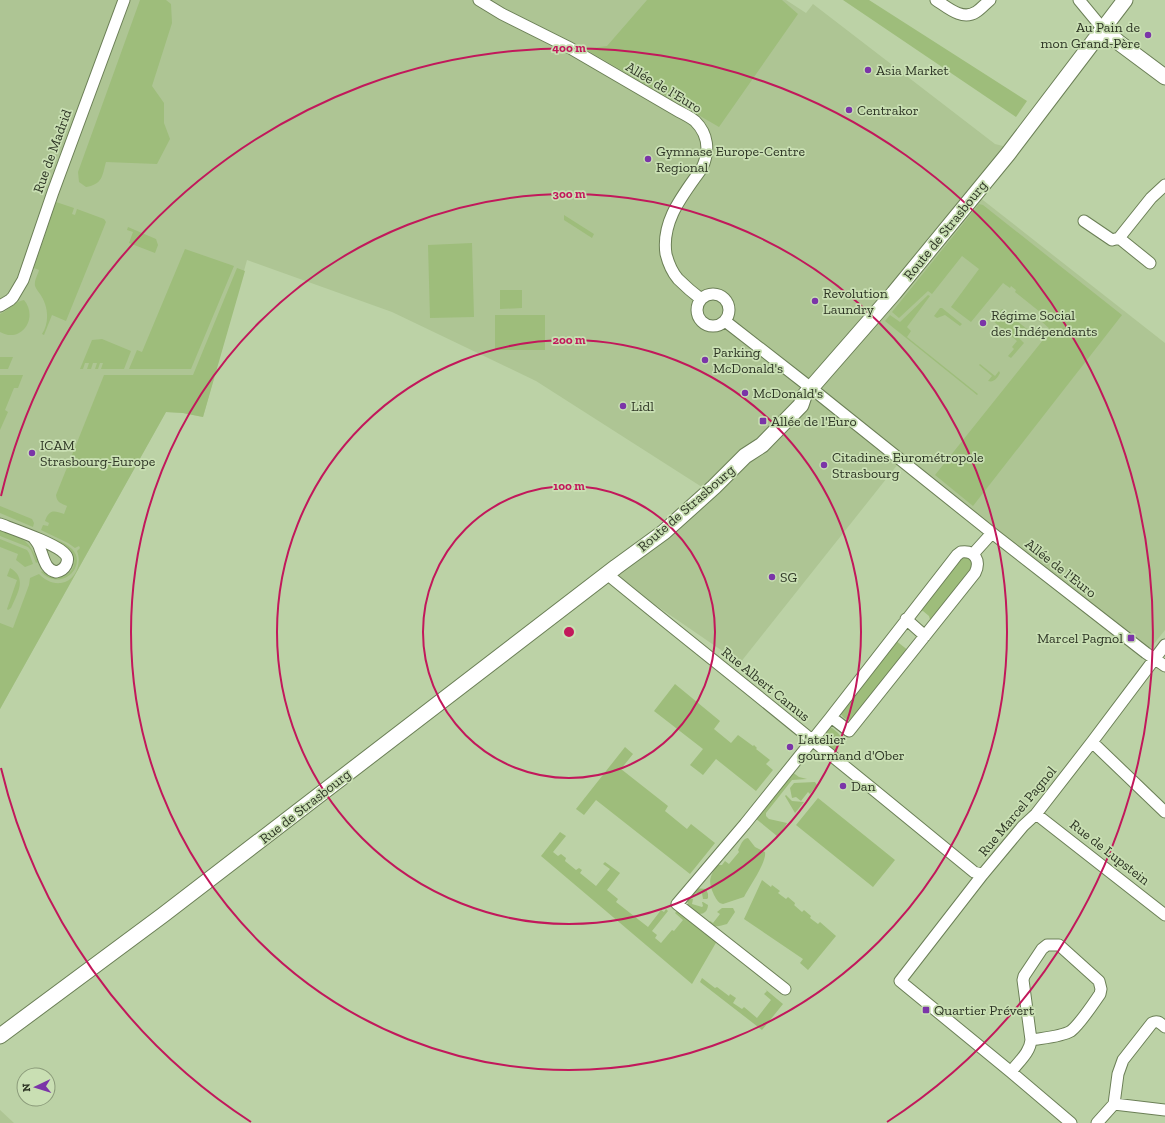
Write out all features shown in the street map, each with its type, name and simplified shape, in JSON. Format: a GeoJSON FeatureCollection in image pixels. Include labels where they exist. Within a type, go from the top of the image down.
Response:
{"type":"FeatureCollection","features":[{"type":"Feature","properties":{"kind":"main road","name":"Route de Strasbourg"},"geometry":{"type":"LineString","coordinates":[[607,574],[664,532],[714,487],[745,456],[762,445],[801,405],[808,392],[894,293],[1008,154],[1103,29],[1117,6]]}},
{"type":"Feature","properties":{"kind":"main road"},"geometry":{"type":"LineString","coordinates":[[1103,29],[1165,77]]}},
{"type":"Feature","properties":{"kind":"main road","name":"Rue de Strasbourg"},"geometry":{"type":"LineString","coordinates":[[0,1036],[163,915],[607,574]]}},
{"type":"Feature","properties":{"kind":"street","name":"Rue de Madrid"},"geometry":{"type":"LineString","coordinates":[[0,306],[13,297],[23,280],[64,160],[124,0]]}},
{"type":"Feature","properties":{"kind":"street","name":"Allée de l'Euro"},"geometry":{"type":"LineString","coordinates":[[479,0],[502,14],[570,48],[694,120],[700,127],[706,138],[707,148],[705,161],[702,168],[674,209],[669,221],[665,239],[667,257],[673,272],[701,299]]}},
{"type":"Feature","properties":{"kind":"street"},"geometry":{"type":"LineString","coordinates":[[936,0],[955,12],[963,15],[975,13],[990,0]]}},
{"type":"Feature","properties":{"kind":"street"},"geometry":{"type":"LineString","coordinates":[[1079,0],[1103,29]]}},
{"type":"Feature","properties":{"kind":"street"},"geometry":{"type":"LineString","coordinates":[[1084,221],[1112,240],[1119,238],[1151,198],[1165,185]]}},
{"type":"Feature","properties":{"kind":"street"},"geometry":{"type":"LineString","coordinates":[[1119,238],[1150,263]]}},
{"type":"Feature","properties":{"kind":"street"},"geometry":{"type":"LineString","coordinates":[[709,294],[718,294],[722,296],[729,305],[728,316],[725,321],[716,326],[705,324],[697,312],[698,303],[701,299],[709,294]]}},
{"type":"Feature","properties":{"kind":"street","name":"Allée de l'Euro"},"geometry":{"type":"LineString","coordinates":[[725,321],[808,392],[1165,666]]}},
{"type":"Feature","properties":{"kind":"street"},"geometry":{"type":"LineString","coordinates":[[0,524],[33,537]]}},
{"type":"Feature","properties":{"kind":"street"},"geometry":{"type":"LineString","coordinates":[[973,554],[992,533]]}},
{"type":"Feature","properties":{"kind":"street"},"geometry":{"type":"LineString","coordinates":[[785,989],[677,904],[745,824],[813,740],[831,716],[906,619],[957,555],[964,552],[973,554],[976,558],[977,564],[975,573],[849,731],[831,716]]}},
{"type":"Feature","properties":{"kind":"street","name":"Rue Albert Camus"},"geometry":{"type":"LineString","coordinates":[[607,574],[974,872],[983,874]]}},
{"type":"Feature","properties":{"kind":"street"},"geometry":{"type":"LineString","coordinates":[[906,619],[925,636]]}},
{"type":"Feature","properties":{"kind":"street","name":"Rue Marcel Pagnol"},"geometry":{"type":"LineString","coordinates":[[1011,1072],[900,981],[983,874],[1023,826],[1036,814],[1165,645]]}},
{"type":"Feature","properties":{"kind":"street"},"geometry":{"type":"LineString","coordinates":[[1092,742],[1165,812]]}},
{"type":"Feature","properties":{"kind":"street","name":"Rue de Lupstein"},"geometry":{"type":"LineString","coordinates":[[1036,814],[1165,914]]}},
{"type":"Feature","properties":{"kind":"street"},"geometry":{"type":"LineString","coordinates":[[1031,1040],[1071,1031],[1100,994],[1101,990],[1099,981],[1059,945],[1047,945],[1042,949],[1024,976],[1023,980],[1031,1040],[1028,1051],[1011,1072],[1071,1123]]}},
{"type":"Feature","properties":{"kind":"street"},"geometry":{"type":"LineString","coordinates":[[1097,1123],[1114,1104],[1118,1074],[1123,1060],[1152,1023],[1156,1021],[1165,1027]]}},
{"type":"Feature","properties":{"kind":"street"},"geometry":{"type":"LineString","coordinates":[[1114,1104],[1165,1110]]}},
{"type":"Feature","properties":{"kind":"shaded area"},"geometry":{"type":"Polygon","coordinates":[[[0,0],[786,0],[806,13],[813,4],[995,144],[1015,149],[979,197],[1165,343],[1165,630],[1145,655],[898,464],[740,663],[616,578],[607,567],[705,489],[536,381],[392,312],[247,260],[203,417],[183,413],[166,412],[0,709],[0,0]]]}},
{"type":"Feature","properties":{"kind":"shaded area"},"geometry":{"type":"Polygon","coordinates":[[[140,0],[166,0],[171,4],[172,23],[152,86],[164,103],[164,123],[170,139],[157,164],[106,162],[101,179],[96,184],[86,187],[79,182],[78,172],[140,0]]]}},
{"type":"Feature","properties":{"kind":"shaded area"},"geometry":{"type":"Polygon","coordinates":[[[647,0],[782,0],[798,14],[719,127],[585,49],[607,46],[647,0]]]}},
{"type":"Feature","properties":{"kind":"shaded area"},"geometry":{"type":"Polygon","coordinates":[[[843,0],[869,0],[1027,101],[1016,117],[843,0]]]}},
{"type":"Feature","properties":{"kind":"shaded area"},"geometry":{"type":"Polygon","coordinates":[[[56,202],[74,208],[72,214],[75,215],[77,209],[104,219],[106,222],[66,321],[52,315],[44,335],[42,334],[45,329],[47,314],[43,298],[35,286],[39,270],[34,268],[56,202]]]}},
{"type":"Feature","properties":{"kind":"shaded area"},"geometry":{"type":"Polygon","coordinates":[[[979,204],[983,205],[1122,315],[973,506],[935,475],[1051,330],[1041,321],[1045,316],[1015,292],[1016,290],[1011,286],[1010,288],[1003,283],[971,322],[951,307],[979,269],[962,256],[932,294],[928,291],[899,318],[892,312],[979,204]]]}},
{"type":"Feature","properties":{"kind":"shaded area"},"geometry":{"type":"Polygon","coordinates":[[[564,215],[594,234],[592,238],[564,220],[564,215]]]}},
{"type":"Feature","properties":{"kind":"shaded area"},"geometry":{"type":"Polygon","coordinates":[[[128,227],[156,239],[158,245],[155,253],[129,243],[133,232],[127,230],[128,227]]]}},
{"type":"Feature","properties":{"kind":"shaded area"},"geometry":{"type":"Polygon","coordinates":[[[472,243],[474,317],[430,318],[428,245],[472,243]]]}},
{"type":"Feature","properties":{"kind":"shaded area"},"geometry":{"type":"Polygon","coordinates":[[[185,249],[234,266],[191,369],[129,369],[137,350],[142,352],[185,249]]]}},
{"type":"Feature","properties":{"kind":"shaded area"},"geometry":{"type":"Polygon","coordinates":[[[237,268],[245,271],[203,417],[183,413],[166,412],[0,709],[0,623],[13,628],[29,585],[30,578],[39,574],[55,583],[66,582],[74,575],[78,566],[79,561],[77,551],[80,548],[79,546],[75,548],[41,530],[43,525],[48,526],[49,523],[45,521],[50,513],[57,512],[64,514],[67,506],[58,501],[56,495],[104,375],[193,375],[237,268]]]}},
{"type":"Feature","properties":{"kind":"shaded area"},"geometry":{"type":"Polygon","coordinates":[[[500,290],[522,290],[522,308],[500,309],[500,290]]]}},
{"type":"Feature","properties":{"kind":"shaded area"},"geometry":{"type":"Polygon","coordinates":[[[928,295],[930,296],[907,327],[911,331],[907,337],[978,394],[977,395],[885,321],[890,315],[900,322],[928,295]]]}},
{"type":"Feature","properties":{"kind":"shaded area"},"geometry":{"type":"Polygon","coordinates":[[[24,300],[30,314],[26,327],[15,335],[8,335],[0,332],[0,314],[18,302],[24,300]]]}},
{"type":"Feature","properties":{"kind":"shaded area"},"geometry":{"type":"Polygon","coordinates":[[[940,308],[962,324],[960,326],[945,315],[937,318],[934,316],[940,308]]]}},
{"type":"Feature","properties":{"kind":"shaded area"},"geometry":{"type":"Polygon","coordinates":[[[1002,309],[1027,329],[1019,338],[1024,343],[1011,358],[1008,356],[1014,349],[1012,347],[1017,341],[993,321],[1002,309]]]}},
{"type":"Feature","properties":{"kind":"shaded area"},"geometry":{"type":"Polygon","coordinates":[[[495,315],[545,315],[545,350],[495,350],[495,315]]]}},
{"type":"Feature","properties":{"kind":"shaded area"},"geometry":{"type":"Polygon","coordinates":[[[102,339],[131,351],[124,369],[101,369],[103,363],[100,363],[98,369],[95,369],[97,363],[93,363],[91,369],[87,369],[89,363],[85,363],[83,369],[80,369],[92,340],[102,339]]]}},
{"type":"Feature","properties":{"kind":"shaded area"},"geometry":{"type":"Polygon","coordinates":[[[0,357],[13,357],[8,369],[0,369],[0,357]]]}},
{"type":"Feature","properties":{"kind":"shaded area"},"geometry":{"type":"Polygon","coordinates":[[[980,364],[995,376],[999,371],[1000,373],[997,378],[988,381],[992,376],[979,365],[980,364]]]}},
{"type":"Feature","properties":{"kind":"shaded area"},"geometry":{"type":"Polygon","coordinates":[[[0,375],[23,375],[18,388],[14,388],[5,410],[8,412],[0,430],[0,375]]]}},
{"type":"Feature","properties":{"kind":"shaded area"},"geometry":{"type":"Polygon","coordinates":[[[0,506],[32,519],[34,523],[33,527],[0,513],[0,506]]]}},
{"type":"Feature","properties":{"kind":"shaded area"},"geometry":{"type":"Polygon","coordinates":[[[0,530],[24,540],[31,548],[38,562],[36,563],[31,550],[28,547],[0,536],[0,530]]]}},
{"type":"Feature","properties":{"kind":"shaded area"},"geometry":{"type":"Polygon","coordinates":[[[41,534],[69,546],[76,555],[77,562],[75,569],[64,578],[57,580],[49,578],[41,572],[42,571],[50,576],[64,576],[69,573],[73,567],[73,555],[68,548],[40,535],[41,534]]]}},
{"type":"Feature","properties":{"kind":"shaded area"},"geometry":{"type":"Polygon","coordinates":[[[0,539],[27,550],[33,564],[25,567],[16,560],[18,554],[0,547],[0,539]]]}},
{"type":"Feature","properties":{"kind":"shaded area"},"geometry":{"type":"Polygon","coordinates":[[[965,556],[971,561],[973,568],[931,623],[929,616],[923,611],[917,612],[958,558],[965,556]]]}},
{"type":"Feature","properties":{"kind":"shaded area"},"geometry":{"type":"Polygon","coordinates":[[[10,568],[19,576],[20,586],[11,608],[8,610],[7,609],[17,580],[7,576],[10,568]]]}},
{"type":"Feature","properties":{"kind":"shaded area"},"geometry":{"type":"Polygon","coordinates":[[[895,640],[909,651],[853,719],[849,720],[844,718],[840,713],[895,640]]]}},
{"type":"Feature","properties":{"kind":"shaded area"},"geometry":{"type":"Polygon","coordinates":[[[675,684],[720,721],[714,729],[731,743],[738,735],[753,746],[754,745],[757,748],[756,749],[770,760],[766,764],[773,770],[756,791],[716,759],[703,775],[690,765],[703,749],[654,711],[675,684]]]}},
{"type":"Feature","properties":{"kind":"shaded area"},"geometry":{"type":"Polygon","coordinates":[[[827,726],[835,730],[841,737],[835,753],[824,744],[832,743],[833,739],[818,737],[827,726]]]}},
{"type":"Feature","properties":{"kind":"shaded area"},"geometry":{"type":"Polygon","coordinates":[[[625,747],[633,754],[621,769],[668,806],[665,811],[687,829],[691,824],[715,843],[690,874],[596,800],[584,815],[576,809],[625,747]]]}},
{"type":"Feature","properties":{"kind":"shaded area"},"geometry":{"type":"Polygon","coordinates":[[[792,772],[799,777],[807,779],[792,780],[766,813],[766,816],[769,819],[787,823],[780,835],[777,836],[755,818],[792,772]]]}},
{"type":"Feature","properties":{"kind":"shaded area"},"geometry":{"type":"Polygon","coordinates":[[[815,782],[817,785],[810,794],[808,792],[801,801],[796,797],[792,798],[790,788],[794,783],[815,782]]]}},
{"type":"Feature","properties":{"kind":"shaded area"},"geometry":{"type":"Polygon","coordinates":[[[786,795],[792,801],[804,802],[795,813],[785,796],[786,795]]]}},
{"type":"Feature","properties":{"kind":"shaded area"},"geometry":{"type":"Polygon","coordinates":[[[818,798],[895,860],[873,887],[796,825],[818,798]]]}},
{"type":"Feature","properties":{"kind":"shaded area"},"geometry":{"type":"Polygon","coordinates":[[[560,832],[566,836],[553,852],[558,856],[561,854],[566,858],[565,861],[576,870],[579,868],[582,870],[580,873],[596,886],[610,869],[603,864],[605,862],[620,873],[607,890],[618,899],[616,902],[648,927],[661,910],[664,912],[666,909],[668,911],[652,931],[657,935],[655,938],[661,943],[683,920],[675,913],[678,910],[717,941],[692,984],[541,856],[560,832]]]}},
{"type":"Feature","properties":{"kind":"shaded area"},"geometry":{"type":"Polygon","coordinates":[[[748,838],[755,847],[765,852],[763,862],[744,897],[721,904],[714,895],[711,887],[710,880],[712,873],[717,865],[722,865],[725,861],[729,864],[739,852],[738,850],[743,841],[748,838]]]}},
{"type":"Feature","properties":{"kind":"shaded area"},"geometry":{"type":"Polygon","coordinates":[[[762,880],[771,887],[772,885],[780,891],[778,893],[786,899],[788,897],[802,912],[804,910],[811,916],[810,918],[818,924],[820,922],[836,936],[808,970],[800,963],[803,959],[744,919],[762,880]]]}},
{"type":"Feature","properties":{"kind":"shaded area"},"geometry":{"type":"Polygon","coordinates":[[[695,888],[706,889],[708,898],[703,899],[702,893],[696,893],[693,896],[692,895],[695,888]]]}},
{"type":"Feature","properties":{"kind":"shaded area"},"geometry":{"type":"Polygon","coordinates":[[[689,898],[693,899],[692,904],[702,907],[703,902],[708,905],[707,910],[700,914],[692,911],[688,903],[689,898]]]}},
{"type":"Feature","properties":{"kind":"shaded area"},"geometry":{"type":"Polygon","coordinates":[[[722,908],[733,908],[735,912],[727,924],[716,926],[710,924],[710,921],[713,923],[720,914],[717,912],[722,908]]]}},
{"type":"Feature","properties":{"kind":"shaded area"},"geometry":{"type":"Polygon","coordinates":[[[702,978],[715,988],[717,987],[729,996],[730,994],[736,998],[733,1003],[742,1009],[744,1007],[757,1018],[771,1000],[764,994],[767,991],[765,989],[783,1004],[762,1030],[700,982],[702,978]]]}},
{"type":"Feature","properties":{"kind":"shaded area"},"geometry":{"type":"Polygon","coordinates":[[[0,1110],[14,1123],[0,1123],[0,1110]]]}},
{"type":"Feature","properties":{"kind":"place","name":"Au Pain de mon Grand-Père"},"geometry":{"type":"Point","coordinates":[1148,35]}},
{"type":"Feature","properties":{"kind":"place","name":"Asia Market"},"geometry":{"type":"Point","coordinates":[868,70]}},
{"type":"Feature","properties":{"kind":"place","name":"Centrakor"},"geometry":{"type":"Point","coordinates":[849,110]}},
{"type":"Feature","properties":{"kind":"place","name":"Gymnase Europe-Centre Regional"},"geometry":{"type":"Point","coordinates":[648,159]}},
{"type":"Feature","properties":{"kind":"place","name":"Revolution Laundry"},"geometry":{"type":"Point","coordinates":[815,301]}},
{"type":"Feature","properties":{"kind":"place","name":"Régime Social des Indépendants"},"geometry":{"type":"Point","coordinates":[983,323]}},
{"type":"Feature","properties":{"kind":"place","name":"Parking McDonald's"},"geometry":{"type":"Point","coordinates":[705,360]}},
{"type":"Feature","properties":{"kind":"place","name":"McDonald's"},"geometry":{"type":"Point","coordinates":[745,393]}},
{"type":"Feature","properties":{"kind":"place","name":"Lidl"},"geometry":{"type":"Point","coordinates":[623,406]}},
{"type":"Feature","properties":{"kind":"place","name":"Allée de l'Euro"},"geometry":{"type":"Point","coordinates":[763,421]}},
{"type":"Feature","properties":{"kind":"place","name":"ICAM Strasbourg-Europe"},"geometry":{"type":"Point","coordinates":[32,453]}},
{"type":"Feature","properties":{"kind":"place","name":"Citadines Eurométropole Strasbourg"},"geometry":{"type":"Point","coordinates":[824,465]}},
{"type":"Feature","properties":{"kind":"place","name":"SG"},"geometry":{"type":"Point","coordinates":[772,577]}},
{"type":"Feature","properties":{"kind":"place","name":"Marcel Pagnol"},"geometry":{"type":"Point","coordinates":[1131,638]}},
{"type":"Feature","properties":{"kind":"place","name":"L'atelier gourmand d'Ober"},"geometry":{"type":"Point","coordinates":[790,747]}},
{"type":"Feature","properties":{"kind":"place","name":"Dan"},"geometry":{"type":"Point","coordinates":[843,786]}},
{"type":"Feature","properties":{"kind":"place","name":"Quartier Prévert"},"geometry":{"type":"Point","coordinates":[926,1010]}}]}
